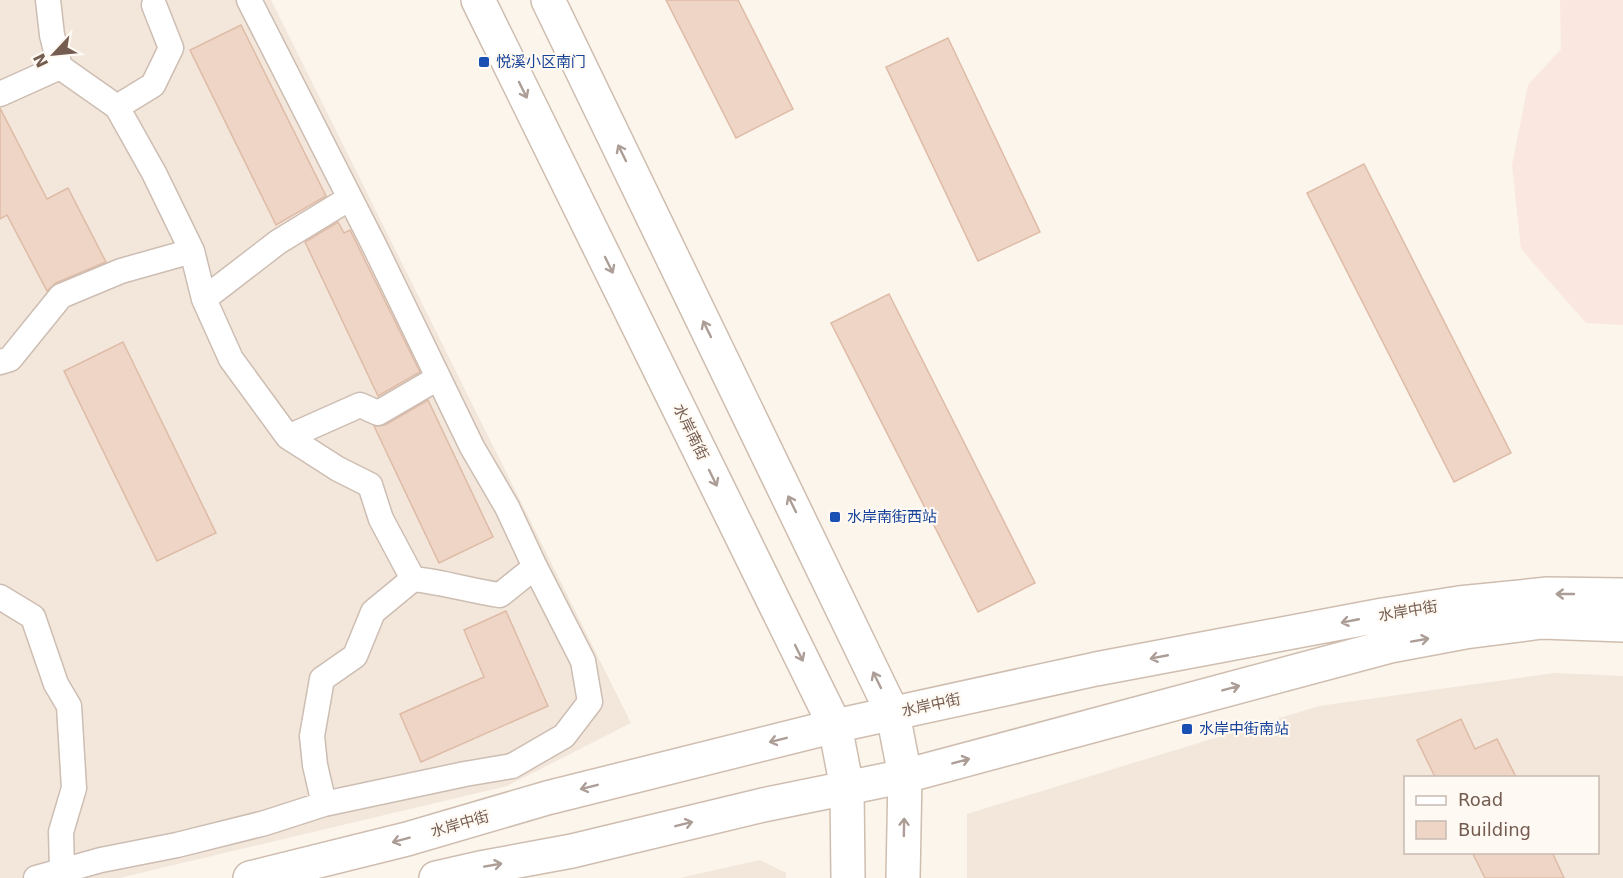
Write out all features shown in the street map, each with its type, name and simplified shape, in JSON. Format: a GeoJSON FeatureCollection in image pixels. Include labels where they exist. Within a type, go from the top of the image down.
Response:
{"type":"FeatureCollection","features":[{"type":"Feature","properties":{"kind":"street"},"geometry":{"type":"LineString","coordinates":[[48,0],[52,35],[60,66],[117,107],[154,173],[192,251],[204,299],[231,359],[288,437],[338,469],[370,485],[381,519],[413,579]]}},
{"type":"Feature","properties":{"kind":"street"},"geometry":{"type":"LineString","coordinates":[[36,878],[101,860],[177,845],[254,826],[324,804],[512,766],[564,736],[590,702],[583,661],[507,507],[472,447],[350,198],[249,0]]}},
{"type":"Feature","properties":{"kind":"street","name":"水岸南街"},"geometry":{"type":"LineString","coordinates":[[478,0],[835,726],[847,788],[848,878]]}},
{"type":"Feature","properties":{"kind":"street"},"geometry":{"type":"LineString","coordinates":[[548,0],[893,714],[905,776],[903,878]]}},
{"type":"Feature","properties":{"kind":"street"},"geometry":{"type":"LineString","coordinates":[[117,107],[153,85],[171,48],[156,2]]}},
{"type":"Feature","properties":{"kind":"street"},"geometry":{"type":"LineString","coordinates":[[0,94],[60,66]]}},
{"type":"Feature","properties":{"kind":"street"},"geometry":{"type":"LineString","coordinates":[[204,299],[278,242],[350,198]]}},
{"type":"Feature","properties":{"kind":"street"},"geometry":{"type":"LineString","coordinates":[[0,362],[10,359],[61,296],[122,271],[192,251]]}},
{"type":"Feature","properties":{"kind":"street"},"geometry":{"type":"LineString","coordinates":[[288,437],[360,405],[378,413],[438,378]]}},
{"type":"Feature","properties":{"kind":"street"},"geometry":{"type":"LineString","coordinates":[[324,804],[315,765],[312,736],[321,679],[355,656],[373,612],[413,579],[500,595],[535,567]]}},
{"type":"Feature","properties":{"kind":"street","name":"水岸中街"},"geometry":{"type":"LineString","coordinates":[[250,878],[407,839],[547,798],[835,726],[1096,669],[1459,603],[1548,594],[1623,595]]}},
{"type":"Feature","properties":{"kind":"street"},"geometry":{"type":"LineString","coordinates":[[0,597],[33,618],[56,684],[69,706],[74,788],[60,832],[62,871]]}},
{"type":"Feature","properties":{"kind":"street","name":"水岸中街"},"geometry":{"type":"LineString","coordinates":[[436,878],[572,851],[763,805],[905,776],[1390,646],[1465,632],[1542,622],[1623,625]]}},
{"type":"Feature","properties":{"kind":"shaded area"},"geometry":{"type":"Polygon","coordinates":[[[0,0],[271,0],[631,723],[507,786],[119,878],[0,878],[0,0]]]}},
{"type":"Feature","properties":{"kind":"shaded area"},"geometry":{"type":"Polygon","coordinates":[[[1560,0],[1623,0],[1623,325],[1586,323],[1521,249],[1512,165],[1528,85],[1561,49],[1560,0]]]}},
{"type":"Feature","properties":{"kind":"shaded area"},"geometry":{"type":"Polygon","coordinates":[[[1555,673],[1623,676],[1623,878],[967,878],[967,814],[1319,706],[1555,673]]]}},
{"type":"Feature","properties":{"kind":"shaded area"},"geometry":{"type":"Polygon","coordinates":[[[760,860],[786,873],[786,878],[680,878],[760,860]]]}},
{"type":"Feature","properties":{"kind":"building"},"geometry":{"type":"Polygon","coordinates":[[[666,0],[738,0],[793,109],[736,138],[666,0]]]}},
{"type":"Feature","properties":{"kind":"building"},"geometry":{"type":"Polygon","coordinates":[[[241,25],[326,196],[276,225],[190,50],[241,25]]]}},
{"type":"Feature","properties":{"kind":"building"},"geometry":{"type":"Polygon","coordinates":[[[948,38],[1040,232],[978,261],[886,67],[948,38]]]}},
{"type":"Feature","properties":{"kind":"building"},"geometry":{"type":"Polygon","coordinates":[[[0,108],[47,199],[68,188],[106,262],[56,283],[47,291],[7,215],[0,219],[0,108]]]}},
{"type":"Feature","properties":{"kind":"building"},"geometry":{"type":"Polygon","coordinates":[[[1364,164],[1511,453],[1454,482],[1307,193],[1364,164]]]}},
{"type":"Feature","properties":{"kind":"building"},"geometry":{"type":"Polygon","coordinates":[[[338,222],[344,233],[350,230],[420,372],[378,396],[305,242],[338,222]]]}},
{"type":"Feature","properties":{"kind":"building"},"geometry":{"type":"Polygon","coordinates":[[[889,294],[1035,583],[978,612],[831,323],[889,294]]]}},
{"type":"Feature","properties":{"kind":"building"},"geometry":{"type":"Polygon","coordinates":[[[123,342],[216,533],[157,561],[64,371],[123,342]]]}},
{"type":"Feature","properties":{"kind":"building"},"geometry":{"type":"Polygon","coordinates":[[[428,400],[493,537],[439,563],[374,426],[385,425],[428,400]]]}},
{"type":"Feature","properties":{"kind":"building"},"geometry":{"type":"Polygon","coordinates":[[[506,611],[548,706],[421,762],[400,714],[484,677],[464,630],[506,611]]]}},
{"type":"Feature","properties":{"kind":"building"},"geometry":{"type":"Polygon","coordinates":[[[1461,719],[1475,749],[1497,739],[1516,776],[1435,776],[1417,740],[1461,719]]]}},
{"type":"Feature","properties":{"kind":"building"},"geometry":{"type":"Polygon","coordinates":[[[1473,854],[1553,854],[1564,878],[1485,878],[1473,854]]]}},
{"type":"Feature","properties":{"kind":"place","name":"悦溪小区南门"},"geometry":{"type":"Point","coordinates":[484,62]}},
{"type":"Feature","properties":{"kind":"place","name":"水岸南街西站"},"geometry":{"type":"Point","coordinates":[835,517]}},
{"type":"Feature","properties":{"kind":"place","name":"水岸中街南站"},"geometry":{"type":"Point","coordinates":[1187,729]}}]}
